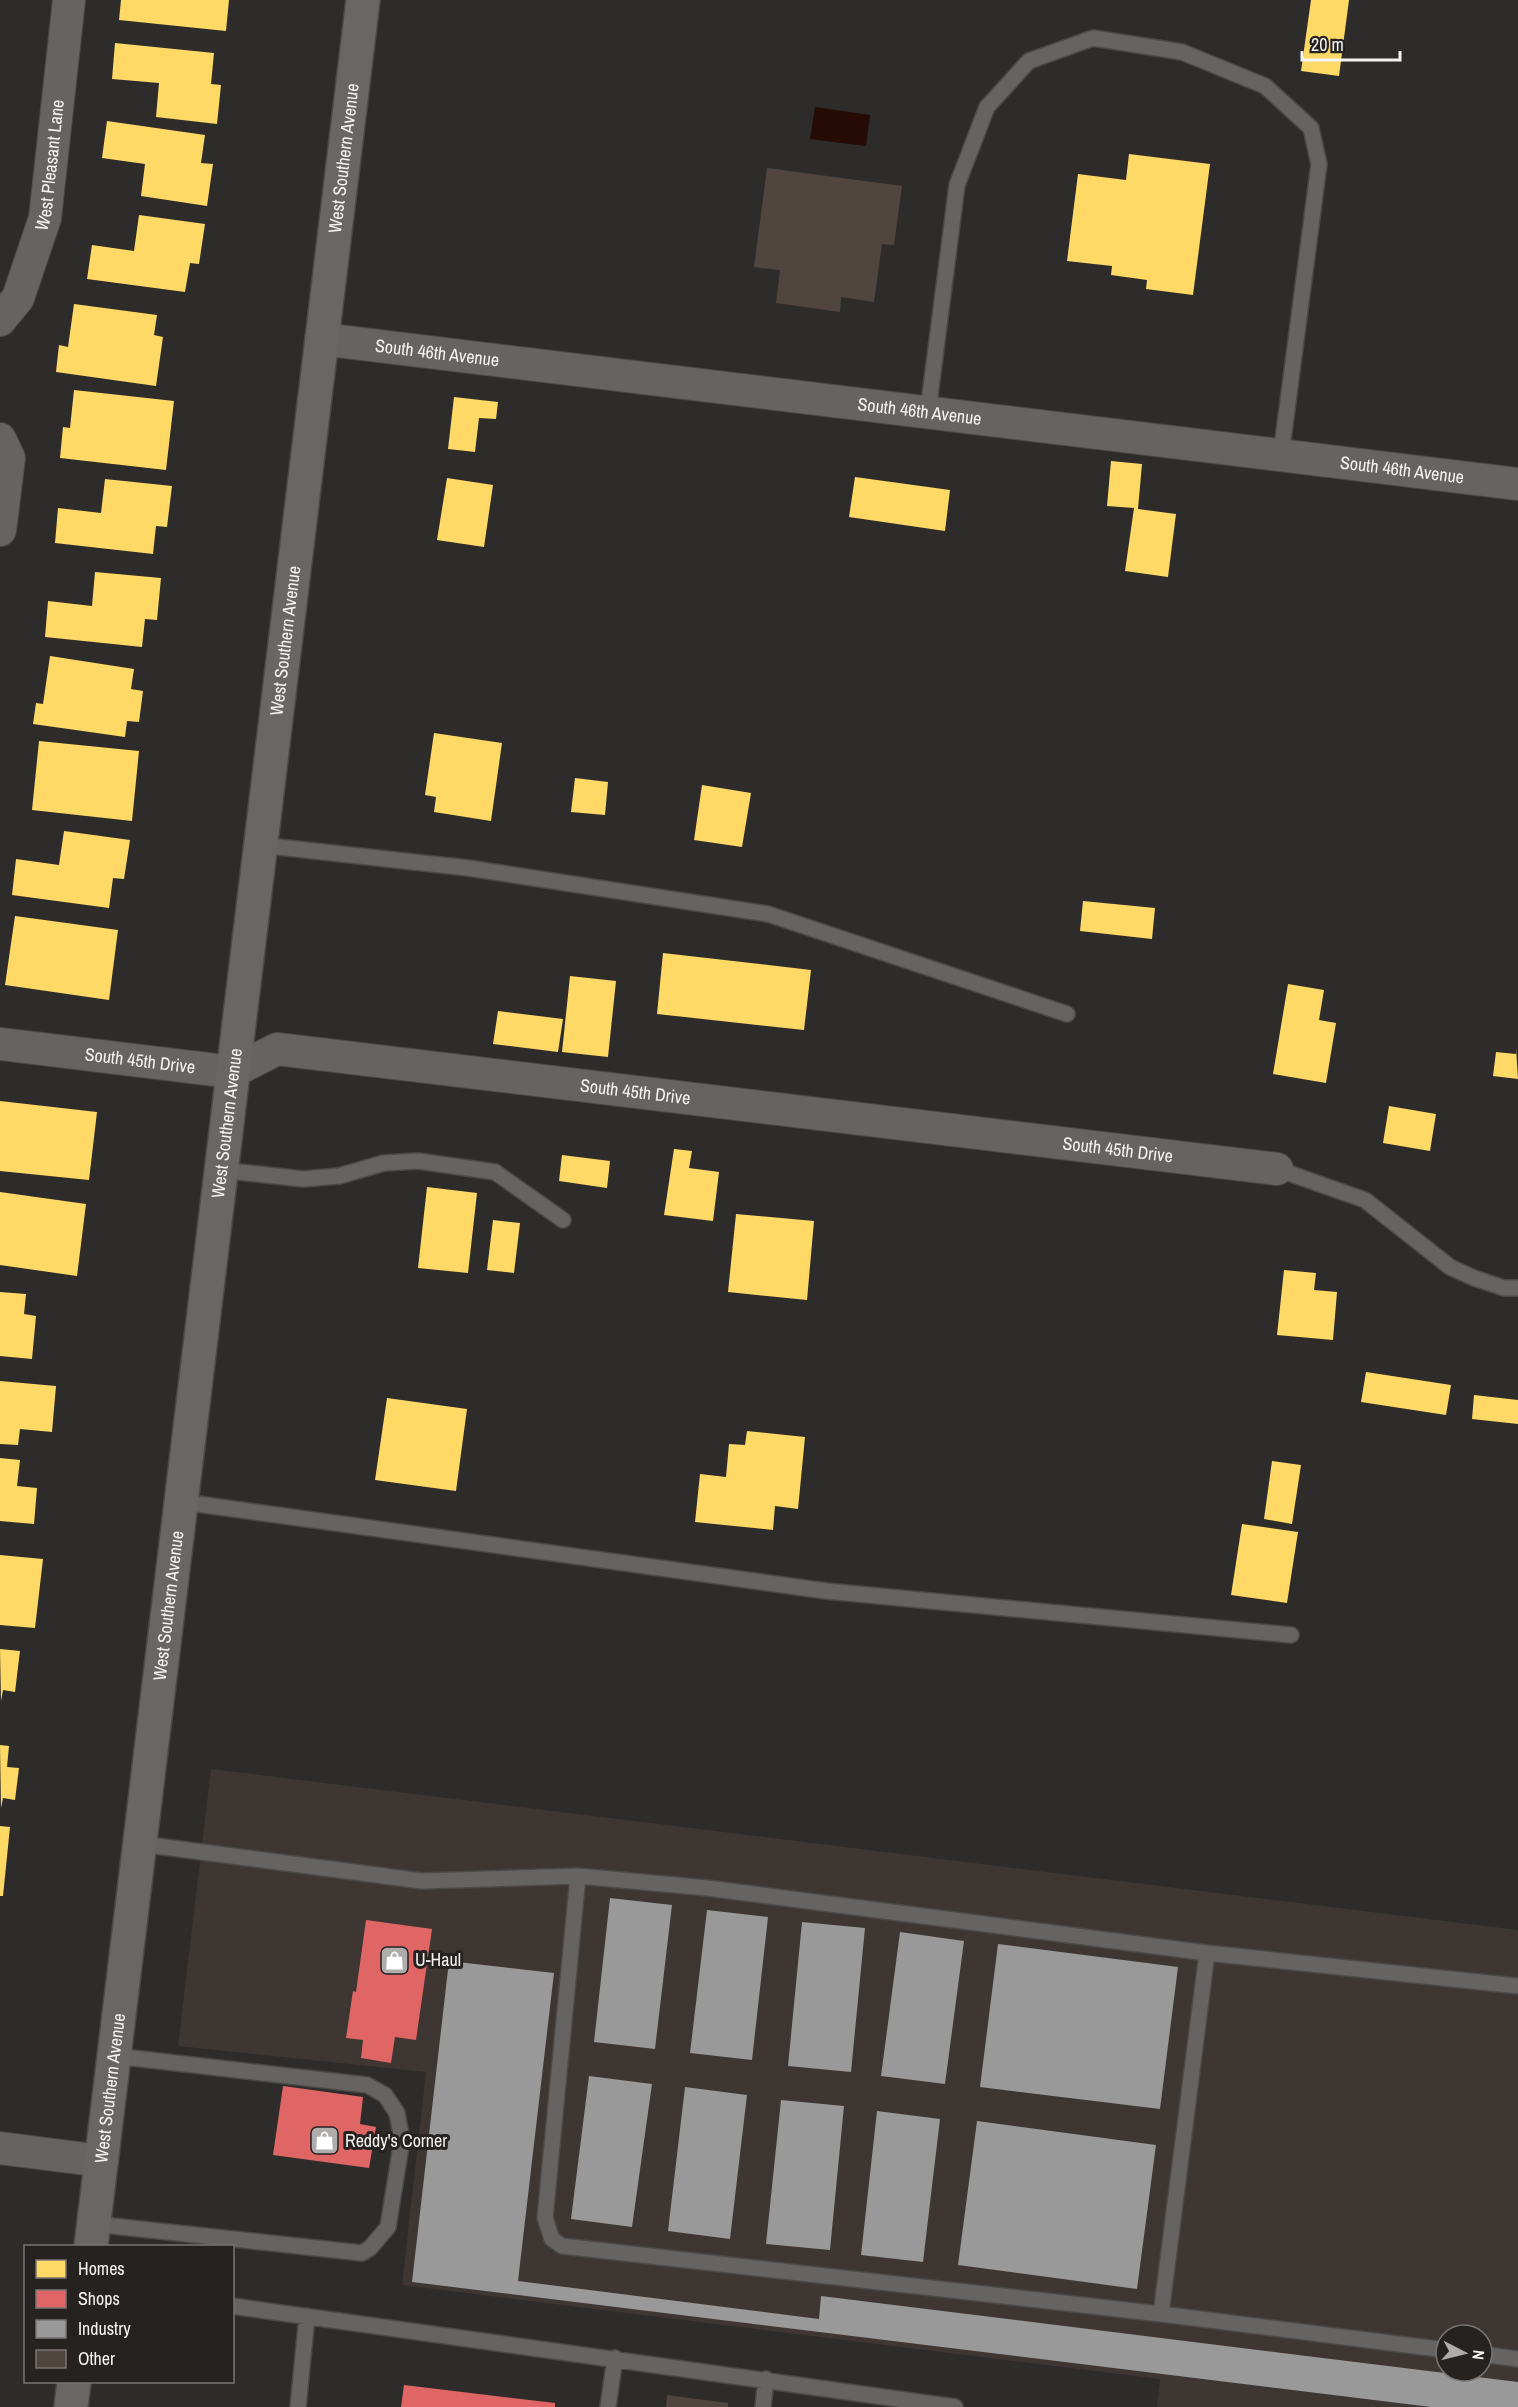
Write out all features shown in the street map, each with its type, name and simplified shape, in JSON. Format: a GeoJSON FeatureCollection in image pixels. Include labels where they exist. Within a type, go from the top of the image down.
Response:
{"type":"FeatureCollection","features":[{"type":"Feature","properties":{"kind":"main road","name":"West Southern Avenue"},"geometry":{"type":"LineString","coordinates":[[93,2235],[363,0]]}},
{"type":"Feature","properties":{"kind":"main road"},"geometry":{"type":"LineString","coordinates":[[71,2407],[74,2383]]}},
{"type":"Feature","properties":{"kind":"street","name":"West Pleasant Lane"},"geometry":{"type":"LineString","coordinates":[[0,320],[18,298],[45,218],[69,0]]}},
{"type":"Feature","properties":{"kind":"street","name":"South 46th Avenue"},"geometry":{"type":"LineString","coordinates":[[321,339],[1518,484]]}},
{"type":"Feature","properties":{"kind":"street"},"geometry":{"type":"LineString","coordinates":[[0,439],[9,458],[0,530]]}},
{"type":"Feature","properties":{"kind":"street","name":"South 45th Drive"},"geometry":{"type":"LineString","coordinates":[[0,1044],[232,1072],[277,1049],[1277,1169]]}},
{"type":"Feature","properties":{"kind":"street"},"geometry":{"type":"LineString","coordinates":[[0,2148],[102,2160]]}},
{"type":"Feature","properties":{"kind":"lane"},"geometry":{"type":"LineString","coordinates":[[928,411],[957,185],[987,107],[1029,61],[1093,38],[1182,52],[1265,86],[1311,128],[1319,164],[1281,455]]}},
{"type":"Feature","properties":{"kind":"lane"},"geometry":{"type":"LineString","coordinates":[[260,845],[468,868],[768,914],[1067,1014]]}},
{"type":"Feature","properties":{"kind":"lane"},"geometry":{"type":"LineString","coordinates":[[221,1170],[303,1179],[339,1176],[384,1163],[418,1161],[495,1172],[562,1220]]}},
{"type":"Feature","properties":{"kind":"lane"},"geometry":{"type":"LineString","coordinates":[[1277,1169],[1365,1200],[1450,1267],[1504,1288],[1518,1288]]}},
{"type":"Feature","properties":{"kind":"lane"},"geometry":{"type":"LineString","coordinates":[[183,1502],[826,1591],[1291,1635]]}},
{"type":"Feature","properties":{"kind":"lane"},"geometry":{"type":"LineString","coordinates":[[141,1844],[422,1881],[578,1876],[707,1888],[1207,1953],[1518,1986]]}},
{"type":"Feature","properties":{"kind":"lane"},"geometry":{"type":"LineString","coordinates":[[578,1876],[545,2218],[552,2239],[562,2247],[1161,2314],[1434,2348]]}},
{"type":"Feature","properties":{"kind":"lane"},"geometry":{"type":"LineString","coordinates":[[1161,2314],[1207,1953]]}},
{"type":"Feature","properties":{"kind":"lane"},"geometry":{"type":"LineString","coordinates":[[93,2235],[362,2253],[370,2248],[388,2227],[402,2140],[397,2113],[385,2096],[367,2085],[115,2056]]}},
{"type":"Feature","properties":{"kind":"lane"},"geometry":{"type":"LineString","coordinates":[[234,2306],[955,2407]]}},
{"type":"Feature","properties":{"kind":"lane"},"geometry":{"type":"LineString","coordinates":[[298,2407],[307,2316]]}},
{"type":"Feature","properties":{"kind":"lane"},"geometry":{"type":"LineString","coordinates":[[1494,2356],[1518,2359]]}},
{"type":"Feature","properties":{"kind":"lane"},"geometry":{"type":"LineString","coordinates":[[609,2407],[615,2358]]}},
{"type":"Feature","properties":{"kind":"lane"},"geometry":{"type":"LineString","coordinates":[[763,2407],[766,2379]]}},
{"type":"Feature","properties":{"kind":"shaded area"},"geometry":{"type":"Polygon","coordinates":[[[815,107],[870,115],[866,146],[810,139],[815,107]]]}},
{"type":"Feature","properties":{"kind":"shaded area"},"geometry":{"type":"Polygon","coordinates":[[[211,1769],[1518,1930],[1518,2407],[1157,2407],[1160,2379],[402,2285],[426,2072],[178,2046],[211,1769]]]}},
{"type":"Feature","properties":{"kind":"building: Homes"},"geometry":{"type":"Polygon","coordinates":[[[121,0],[229,0],[226,31],[119,20],[121,0]]]}},
{"type":"Feature","properties":{"kind":"building: Homes"},"geometry":{"type":"Polygon","coordinates":[[[1311,0],[1349,0],[1339,76],[1301,71],[1311,0]]]}},
{"type":"Feature","properties":{"kind":"building: Homes"},"geometry":{"type":"Polygon","coordinates":[[[115,43],[214,53],[211,84],[221,85],[217,124],[156,117],[159,83],[112,79],[115,43]]]}},
{"type":"Feature","properties":{"kind":"building: Homes"},"geometry":{"type":"Polygon","coordinates":[[[107,121],[205,135],[201,163],[213,164],[207,206],[141,196],[145,164],[102,158],[107,121]]]}},
{"type":"Feature","properties":{"kind":"building: Homes"},"geometry":{"type":"Polygon","coordinates":[[[1129,154],[1210,164],[1193,295],[1146,289],[1147,280],[1111,275],[1112,266],[1067,261],[1078,174],[1126,180],[1129,154]]]}},
{"type":"Feature","properties":{"kind":"building: Homes"},"geometry":{"type":"Polygon","coordinates":[[[139,215],[205,224],[199,264],[190,263],[185,292],[87,279],[92,245],[134,251],[139,215]]]}},
{"type":"Feature","properties":{"kind":"building: Homes"},"geometry":{"type":"Polygon","coordinates":[[[74,304],[157,315],[154,335],[163,337],[156,386],[56,372],[59,345],[68,347],[74,304]]]}},
{"type":"Feature","properties":{"kind":"building: Homes"},"geometry":{"type":"Polygon","coordinates":[[[74,390],[174,401],[166,470],[60,458],[63,427],[70,428],[74,390]]]}},
{"type":"Feature","properties":{"kind":"building: Homes"},"geometry":{"type":"Polygon","coordinates":[[[454,397],[498,402],[496,419],[479,418],[475,452],[448,449],[454,397]]]}},
{"type":"Feature","properties":{"kind":"building: Homes"},"geometry":{"type":"Polygon","coordinates":[[[1111,461],[1142,464],[1138,509],[1176,514],[1168,577],[1125,571],[1134,508],[1107,506],[1111,461]]]}},
{"type":"Feature","properties":{"kind":"building: Homes"},"geometry":{"type":"Polygon","coordinates":[[[855,477],[950,490],[945,531],[849,517],[855,477]]]}},
{"type":"Feature","properties":{"kind":"building: Homes"},"geometry":{"type":"Polygon","coordinates":[[[447,478],[493,485],[484,547],[437,540],[447,478]]]}},
{"type":"Feature","properties":{"kind":"building: Homes"},"geometry":{"type":"Polygon","coordinates":[[[105,479],[172,486],[167,527],[156,526],[153,554],[55,543],[58,508],[101,513],[105,479]]]}},
{"type":"Feature","properties":{"kind":"building: Homes"},"geometry":{"type":"Polygon","coordinates":[[[95,572],[161,578],[157,620],[145,619],[142,647],[45,637],[48,601],[92,606],[95,572]]]}},
{"type":"Feature","properties":{"kind":"building: Homes"},"geometry":{"type":"Polygon","coordinates":[[[50,656],[134,669],[131,689],[143,691],[139,722],[127,721],[125,737],[33,724],[36,703],[43,704],[50,656]]]}},
{"type":"Feature","properties":{"kind":"building: Homes"},"geometry":{"type":"Polygon","coordinates":[[[434,733],[502,743],[491,821],[434,812],[436,797],[425,795],[434,733]]]}},
{"type":"Feature","properties":{"kind":"building: Homes"},"geometry":{"type":"Polygon","coordinates":[[[39,741],[139,751],[132,821],[32,810],[39,741]]]}},
{"type":"Feature","properties":{"kind":"building: Homes"},"geometry":{"type":"Polygon","coordinates":[[[575,778],[608,782],[605,815],[571,812],[575,778]]]}},
{"type":"Feature","properties":{"kind":"building: Homes"},"geometry":{"type":"Polygon","coordinates":[[[702,785],[751,793],[742,847],[694,840],[702,785]]]}},
{"type":"Feature","properties":{"kind":"building: Homes"},"geometry":{"type":"Polygon","coordinates":[[[64,831],[130,840],[124,879],[113,878],[109,908],[12,895],[16,859],[59,865],[64,831]]]}},
{"type":"Feature","properties":{"kind":"building: Homes"},"geometry":{"type":"Polygon","coordinates":[[[1083,901],[1155,908],[1152,939],[1080,931],[1083,901]]]}},
{"type":"Feature","properties":{"kind":"building: Homes"},"geometry":{"type":"Polygon","coordinates":[[[15,916],[118,930],[109,1000],[5,985],[15,916]]]}},
{"type":"Feature","properties":{"kind":"building: Homes"},"geometry":{"type":"Polygon","coordinates":[[[663,953],[811,970],[804,1030],[657,1014],[663,953]]]}},
{"type":"Feature","properties":{"kind":"building: Homes"},"geometry":{"type":"Polygon","coordinates":[[[570,976],[616,981],[608,1057],[562,1052],[570,976]]]}},
{"type":"Feature","properties":{"kind":"building: Homes"},"geometry":{"type":"Polygon","coordinates":[[[1288,984],[1324,990],[1319,1020],[1336,1023],[1326,1083],[1273,1074],[1288,984]]]}},
{"type":"Feature","properties":{"kind":"building: Homes"},"geometry":{"type":"Polygon","coordinates":[[[498,1011],[563,1019],[558,1052],[493,1044],[498,1011]]]}},
{"type":"Feature","properties":{"kind":"building: Homes"},"geometry":{"type":"Polygon","coordinates":[[[1516,1048],[1518,1079],[1493,1076],[1496,1052],[1516,1054],[1516,1048]]]}},
{"type":"Feature","properties":{"kind":"building: Homes"},"geometry":{"type":"Polygon","coordinates":[[[0,1101],[97,1112],[89,1180],[0,1171],[0,1101]]]}},
{"type":"Feature","properties":{"kind":"building: Homes"},"geometry":{"type":"Polygon","coordinates":[[[1389,1106],[1436,1114],[1430,1151],[1383,1143],[1389,1106]]]}},
{"type":"Feature","properties":{"kind":"building: Homes"},"geometry":{"type":"Polygon","coordinates":[[[674,1149],[692,1151],[689,1168],[719,1172],[713,1221],[664,1215],[674,1149]]]}},
{"type":"Feature","properties":{"kind":"building: Homes"},"geometry":{"type":"Polygon","coordinates":[[[562,1155],[610,1161],[607,1188],[559,1181],[562,1155]]]}},
{"type":"Feature","properties":{"kind":"building: Homes"},"geometry":{"type":"Polygon","coordinates":[[[427,1187],[477,1193],[468,1273],[418,1268],[427,1187]]]}},
{"type":"Feature","properties":{"kind":"building: Homes"},"geometry":{"type":"Polygon","coordinates":[[[0,1192],[86,1204],[77,1276],[0,1265],[0,1192]]]}},
{"type":"Feature","properties":{"kind":"building: Homes"},"geometry":{"type":"Polygon","coordinates":[[[736,1214],[814,1221],[807,1300],[728,1292],[736,1214]]]}},
{"type":"Feature","properties":{"kind":"building: Homes"},"geometry":{"type":"Polygon","coordinates":[[[493,1220],[520,1223],[514,1273],[487,1270],[493,1220]]]}},
{"type":"Feature","properties":{"kind":"building: Homes"},"geometry":{"type":"Polygon","coordinates":[[[1284,1270],[1316,1273],[1314,1290],[1337,1292],[1333,1340],[1277,1335],[1284,1270]]]}},
{"type":"Feature","properties":{"kind":"building: Homes"},"geometry":{"type":"Polygon","coordinates":[[[0,1292],[26,1294],[24,1314],[36,1316],[32,1359],[0,1356],[0,1292]]]}},
{"type":"Feature","properties":{"kind":"building: Homes"},"geometry":{"type":"Polygon","coordinates":[[[1366,1372],[1451,1385],[1446,1415],[1361,1402],[1366,1372]]]}},
{"type":"Feature","properties":{"kind":"building: Homes"},"geometry":{"type":"Polygon","coordinates":[[[0,1381],[56,1386],[52,1432],[20,1429],[18,1445],[0,1444],[0,1381]]]}},
{"type":"Feature","properties":{"kind":"building: Homes"},"geometry":{"type":"Polygon","coordinates":[[[1474,1395],[1518,1400],[1518,1424],[1472,1419],[1474,1395]]]}},
{"type":"Feature","properties":{"kind":"building: Homes"},"geometry":{"type":"Polygon","coordinates":[[[387,1398],[467,1409],[456,1491],[375,1480],[387,1398]]]}},
{"type":"Feature","properties":{"kind":"building: Homes"},"geometry":{"type":"Polygon","coordinates":[[[747,1431],[805,1437],[798,1509],[775,1506],[773,1530],[695,1522],[700,1474],[726,1477],[729,1444],[745,1445],[747,1431]]]}},
{"type":"Feature","properties":{"kind":"building: Homes"},"geometry":{"type":"Polygon","coordinates":[[[0,1458],[20,1460],[17,1486],[37,1488],[34,1524],[0,1521],[0,1458]]]}},
{"type":"Feature","properties":{"kind":"building: Homes"},"geometry":{"type":"Polygon","coordinates":[[[1272,1461],[1301,1465],[1292,1524],[1264,1519],[1272,1461]]]}},
{"type":"Feature","properties":{"kind":"building: Homes"},"geometry":{"type":"Polygon","coordinates":[[[1242,1524],[1298,1532],[1287,1603],[1231,1595],[1242,1524]]]}},
{"type":"Feature","properties":{"kind":"building: Homes"},"geometry":{"type":"Polygon","coordinates":[[[0,1555],[43,1559],[35,1628],[0,1625],[0,1555]]]}},
{"type":"Feature","properties":{"kind":"building: Homes"},"geometry":{"type":"Polygon","coordinates":[[[0,1649],[20,1651],[15,1692],[3,1690],[1,1701],[0,1649]]]}},
{"type":"Feature","properties":{"kind":"building: Homes"},"geometry":{"type":"Polygon","coordinates":[[[0,1745],[9,1746],[7,1767],[19,1768],[15,1800],[3,1798],[1,1808],[0,1745]]]}},
{"type":"Feature","properties":{"kind":"building: Homes"},"geometry":{"type":"Polygon","coordinates":[[[0,1826],[10,1827],[3,1896],[0,1896],[0,1826]]]}},
{"type":"Feature","properties":{"kind":"building: Shops","name":"U-Haul"},"geometry":{"type":"Polygon","coordinates":[[[366,1920],[432,1929],[416,2040],[395,2037],[391,2063],[361,2058],[363,2040],[346,2038],[353,1991],[356,1992],[366,1920]]]}},
{"type":"Feature","properties":{"kind":"building: Shops","name":"Reddy's Corner"},"geometry":{"type":"Polygon","coordinates":[[[283,2086],[363,2097],[360,2124],[376,2127],[369,2168],[273,2155],[283,2086]]]}},
{"type":"Feature","properties":{"kind":"building: Shops"},"geometry":{"type":"Polygon","coordinates":[[[404,2385],[555,2403],[555,2407],[401,2407],[404,2385]]]}},
{"type":"Feature","properties":{"kind":"building: Industry"},"geometry":{"type":"Polygon","coordinates":[[[610,1898],[672,1905],[655,2049],[594,2042],[610,1898]]]}},
{"type":"Feature","properties":{"kind":"building: Industry"},"geometry":{"type":"Polygon","coordinates":[[[707,1910],[768,1917],[752,2060],[690,2053],[707,1910]]]}},
{"type":"Feature","properties":{"kind":"building: Industry"},"geometry":{"type":"Polygon","coordinates":[[[802,1922],[865,1928],[851,2072],[788,2066],[802,1922]]]}},
{"type":"Feature","properties":{"kind":"building: Industry"},"geometry":{"type":"Polygon","coordinates":[[[900,1932],[964,1941],[945,2084],[881,2076],[900,1932]]]}},
{"type":"Feature","properties":{"kind":"building: Industry"},"geometry":{"type":"Polygon","coordinates":[[[998,1944],[1178,1967],[1160,2109],[980,2087],[998,1944]]]}},
{"type":"Feature","properties":{"kind":"building: Industry"},"geometry":{"type":"Polygon","coordinates":[[[449,1961],[554,1973],[518,2281],[819,2319],[821,2296],[1434,2372],[1434,2383],[1494,2383],[1494,2379],[1518,2382],[1518,2407],[1431,2407],[412,2282],[449,1961]]]}},
{"type":"Feature","properties":{"kind":"building: Industry"},"geometry":{"type":"Polygon","coordinates":[[[589,2076],[652,2084],[632,2227],[571,2219],[589,2076]]]}},
{"type":"Feature","properties":{"kind":"building: Industry"},"geometry":{"type":"Polygon","coordinates":[[[685,2087],[747,2095],[730,2239],[668,2231],[685,2087]]]}},
{"type":"Feature","properties":{"kind":"building: Industry"},"geometry":{"type":"Polygon","coordinates":[[[781,2100],[844,2106],[830,2250],[766,2244],[781,2100]]]}},
{"type":"Feature","properties":{"kind":"building: Industry"},"geometry":{"type":"Polygon","coordinates":[[[877,2111],[940,2119],[923,2262],[861,2255],[877,2111]]]}},
{"type":"Feature","properties":{"kind":"building: Industry"},"geometry":{"type":"Polygon","coordinates":[[[977,2121],[1156,2145],[1137,2289],[958,2265],[977,2121]]]}},
{"type":"Feature","properties":{"kind":"building: Other"},"geometry":{"type":"Polygon","coordinates":[[[767,168],[902,186],[894,245],[882,244],[874,302],[841,297],[840,312],[776,303],[780,270],[754,267],[767,168]]]}},
{"type":"Feature","properties":{"kind":"building: Other"},"geometry":{"type":"Polygon","coordinates":[[[667,2395],[728,2403],[728,2407],[666,2407],[667,2395]]]}},
{"type":"Feature","properties":{"kind":"place","name":"U-Haul"},"geometry":{"type":"Point","coordinates":[394,1960]}},
{"type":"Feature","properties":{"kind":"place","name":"Reddy's Corner"},"geometry":{"type":"Point","coordinates":[324,2141]}}]}
